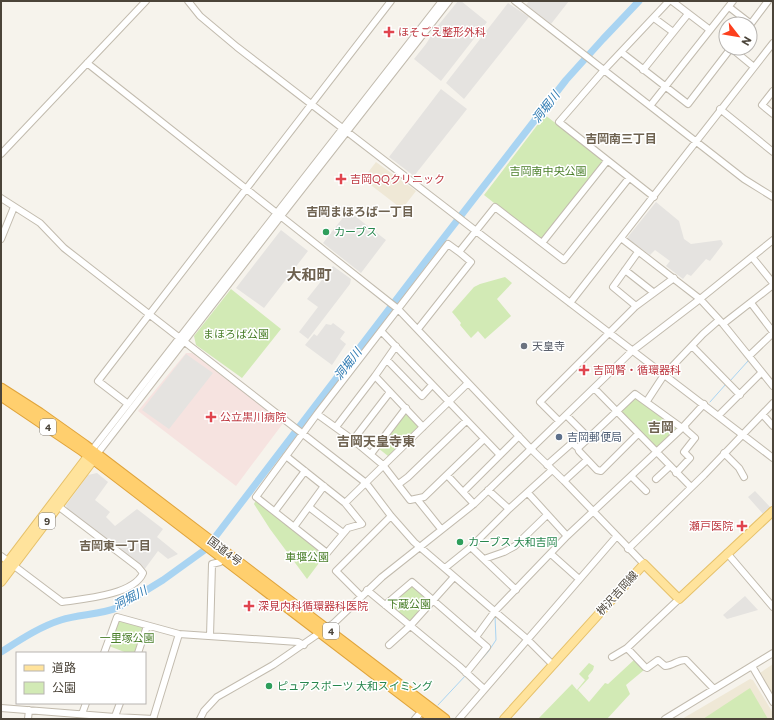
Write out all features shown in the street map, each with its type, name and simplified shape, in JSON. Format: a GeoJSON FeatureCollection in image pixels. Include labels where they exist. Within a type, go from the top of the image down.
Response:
{"type":"FeatureCollection","features":[{"type":"Feature","properties":{"kind":"highway","name":"国道4号"},"geometry":{"type":"LineString","coordinates":[[1,388],[40,413],[212,546],[324,630],[433,719]]}},
{"type":"Feature","properties":{"kind":"highway","name":"国道4号"},"geometry":{"type":"LineString","coordinates":[[1,396],[93,455]]}},
{"type":"Feature","properties":{"kind":"highway","name":"国道4号"},"geometry":{"type":"LineString","coordinates":[[212,546],[223,558],[446,719]]}},
{"type":"Feature","properties":{"kind":"main road","name":"9"},"geometry":{"type":"LineString","coordinates":[[1,572],[10,564],[58,506],[93,455]]}},
{"type":"Feature","properties":{"kind":"main road","name":"9"},"geometry":{"type":"LineString","coordinates":[[1,582],[10,564],[93,455]]}},
{"type":"Feature","properties":{"kind":"main road"},"geometry":{"type":"LineString","coordinates":[[678,599],[727,553],[772,514]]}},
{"type":"Feature","properties":{"kind":"main road","name":"桝沢吉岡線"},"geometry":{"type":"LineString","coordinates":[[504,719],[644,564],[678,599]]}},
{"type":"Feature","properties":{"kind":"street"},"geometry":{"type":"LineString","coordinates":[[1,154],[146,1]]}},
{"type":"Feature","properties":{"kind":"street"},"geometry":{"type":"LineString","coordinates":[[188,1],[200,16],[215,29],[344,130],[773,458]]}},
{"type":"Feature","properties":{"kind":"street"},"geometry":{"type":"LineString","coordinates":[[128,404],[98,381],[391,1]]}},
{"type":"Feature","properties":{"kind":"street"},"geometry":{"type":"LineString","coordinates":[[93,455],[442,1]]}},
{"type":"Feature","properties":{"kind":"street"},"geometry":{"type":"LineString","coordinates":[[344,130],[449,1]]}},
{"type":"Feature","properties":{"kind":"street"},"geometry":{"type":"LineString","coordinates":[[515,1],[695,142],[744,179],[773,197]]}},
{"type":"Feature","properties":{"kind":"street"},"geometry":{"type":"LineString","coordinates":[[654,197],[559,122],[604,70],[670,1],[710,30]]}},
{"type":"Feature","properties":{"kind":"street"},"geometry":{"type":"LineString","coordinates":[[650,106],[733,1]]}},
{"type":"Feature","properties":{"kind":"street"},"geometry":{"type":"LineString","coordinates":[[757,16],[768,1]]}},
{"type":"Feature","properties":{"kind":"street"},"geometry":{"type":"LineString","coordinates":[[729,7],[740,16]]}},
{"type":"Feature","properties":{"kind":"street"},"geometry":{"type":"LineString","coordinates":[[643,70],[688,14]]}},
{"type":"Feature","properties":{"kind":"street"},"geometry":{"type":"LineString","coordinates":[[654,18],[673,32]]}},
{"type":"Feature","properties":{"kind":"street"},"geometry":{"type":"LineString","coordinates":[[570,303],[773,43]]}},
{"type":"Feature","properties":{"kind":"street"},"geometry":{"type":"LineString","coordinates":[[621,52],[688,104],[725,56]]}},
{"type":"Feature","properties":{"kind":"street"},"geometry":{"type":"LineString","coordinates":[[741,56],[754,67]]}},
{"type":"Feature","properties":{"kind":"street"},"geometry":{"type":"LineString","coordinates":[[87,63],[396,307],[531,449],[644,564]]}},
{"type":"Feature","properties":{"kind":"street"},"geometry":{"type":"LineString","coordinates":[[773,91],[762,105],[773,114]]}},
{"type":"Feature","properties":{"kind":"street"},"geometry":{"type":"LineString","coordinates":[[720,109],[773,152]]}},
{"type":"Feature","properties":{"kind":"street"},"geometry":{"type":"LineString","coordinates":[[542,243],[607,161]]}},
{"type":"Feature","properties":{"kind":"street"},"geometry":{"type":"LineString","coordinates":[[459,252],[495,207],[564,260],[629,178]]}},
{"type":"Feature","properties":{"kind":"street"},"geometry":{"type":"LineString","coordinates":[[1,198],[40,223],[64,248],[366,482],[391,516],[414,542],[527,639],[553,665]]}},
{"type":"Feature","properties":{"kind":"street"},"geometry":{"type":"LineString","coordinates":[[1,239],[14,207]]}},
{"type":"Feature","properties":{"kind":"street"},"geometry":{"type":"LineString","coordinates":[[621,238],[700,299],[721,322],[773,386]]}},
{"type":"Feature","properties":{"kind":"street"},"geometry":{"type":"LineString","coordinates":[[200,719],[204,711],[216,698],[273,665],[334,623],[367,590],[474,504],[632,351],[700,299],[773,240]]}},
{"type":"Feature","properties":{"kind":"street"},"geometry":{"type":"LineString","coordinates":[[286,456],[345,503],[362,524],[348,528],[327,553],[256,497],[286,456],[317,414],[381,331],[396,307],[448,244],[471,262],[418,329]]}},
{"type":"Feature","properties":{"kind":"street"},"geometry":{"type":"LineString","coordinates":[[636,306],[613,287],[638,252]]}},
{"type":"Feature","properties":{"kind":"street"},"geometry":{"type":"LineString","coordinates":[[647,401],[664,375],[692,346],[721,322],[751,303],[773,284],[752,257]]}},
{"type":"Feature","properties":{"kind":"street"},"geometry":{"type":"LineString","coordinates":[[625,270],[653,292]]}},
{"type":"Feature","properties":{"kind":"street"},"geometry":{"type":"LineString","coordinates":[[559,421],[540,402],[636,306],[674,278]]}},
{"type":"Feature","properties":{"kind":"street"},"geometry":{"type":"LineString","coordinates":[[749,356],[773,332],[751,303]]}},
{"type":"Feature","properties":{"kind":"street"},"geometry":{"type":"LineString","coordinates":[[381,331],[500,455]]}},
{"type":"Feature","properties":{"kind":"street"},"geometry":{"type":"LineString","coordinates":[[93,455],[128,404],[182,340]]}},
{"type":"Feature","properties":{"kind":"street"},"geometry":{"type":"LineString","coordinates":[[336,427],[396,346]]}},
{"type":"Feature","properties":{"kind":"street"},"geometry":{"type":"LineString","coordinates":[[692,346],[740,395]]}},
{"type":"Feature","properties":{"kind":"street"},"geometry":{"type":"LineString","coordinates":[[387,360],[422,396],[432,385]]}},
{"type":"Feature","properties":{"kind":"street"},"geometry":{"type":"LineString","coordinates":[[718,416],[761,373]]}},
{"type":"Feature","properties":{"kind":"street"},"geometry":{"type":"LineString","coordinates":[[375,376],[423,427]]}},
{"type":"Feature","properties":{"kind":"street"},"geometry":{"type":"LineString","coordinates":[[345,503],[468,383]]}},
{"type":"Feature","properties":{"kind":"street"},"geometry":{"type":"LineString","coordinates":[[594,388],[691,487]]}},
{"type":"Feature","properties":{"kind":"street"},"geometry":{"type":"LineString","coordinates":[[353,440],[390,392]]}},
{"type":"Feature","properties":{"kind":"street"},"geometry":{"type":"LineString","coordinates":[[578,448],[635,394],[684,427],[695,438],[684,452],[690,458],[676,473]]}},
{"type":"Feature","properties":{"kind":"street"},"geometry":{"type":"LineString","coordinates":[[476,637],[516,590],[552,555],[567,536],[595,514],[658,454],[704,404]]}},
{"type":"Feature","properties":{"kind":"street"},"geometry":{"type":"LineString","coordinates":[[628,549],[773,404]]}},
{"type":"Feature","properties":{"kind":"street"},"geometry":{"type":"LineString","coordinates":[[371,454],[406,408]]}},
{"type":"Feature","properties":{"kind":"street"},"geometry":{"type":"LineString","coordinates":[[317,414],[384,465],[410,500],[424,497],[484,439]]}},
{"type":"Feature","properties":{"kind":"street"},"geometry":{"type":"LineString","coordinates":[[762,414],[773,426]]}},
{"type":"Feature","properties":{"kind":"street"},"geometry":{"type":"LineString","coordinates":[[566,415],[589,438]]}},
{"type":"Feature","properties":{"kind":"street"},"geometry":{"type":"LineString","coordinates":[[397,483],[408,477],[466,421]]}},
{"type":"Feature","properties":{"kind":"street"},"geometry":{"type":"LineString","coordinates":[[547,465],[572,443],[597,470],[601,470],[638,434]]}},
{"type":"Feature","properties":{"kind":"street"},"geometry":{"type":"LineString","coordinates":[[463,492],[519,436]]}},
{"type":"Feature","properties":{"kind":"street"},"geometry":{"type":"LineString","coordinates":[[724,453],[739,468],[744,477]]}},
{"type":"Feature","properties":{"kind":"street"},"geometry":{"type":"LineString","coordinates":[[564,481],[587,460]]}},
{"type":"Feature","properties":{"kind":"street"},"geometry":{"type":"LineString","coordinates":[[656,479],[670,466]]}},
{"type":"Feature","properties":{"kind":"street"},"geometry":{"type":"LineString","coordinates":[[446,568],[471,547],[509,509],[552,470]]}},
{"type":"Feature","properties":{"kind":"street"},"geometry":{"type":"LineString","coordinates":[[275,511],[305,471]]}},
{"type":"Feature","properties":{"kind":"street"},"geometry":{"type":"LineString","coordinates":[[447,475],[474,504]]}},
{"type":"Feature","properties":{"kind":"street"},"geometry":{"type":"LineString","coordinates":[[633,477],[646,491]]}},
{"type":"Feature","properties":{"kind":"street"},"geometry":{"type":"LineString","coordinates":[[294,527],[324,486]]}},
{"type":"Feature","properties":{"kind":"street"},"geometry":{"type":"LineString","coordinates":[[488,490],[509,509]]}},
{"type":"Feature","properties":{"kind":"street"},"geometry":{"type":"LineString","coordinates":[[528,493],[567,536]]}},
{"type":"Feature","properties":{"kind":"street"},"geometry":{"type":"LineString","coordinates":[[417,499],[442,529]]}},
{"type":"Feature","properties":{"kind":"street"},"geometry":{"type":"LineString","coordinates":[[1,556],[62,602],[112,595],[138,580],[143,573],[141,571],[58,506]]}},
{"type":"Feature","properties":{"kind":"street"},"geometry":{"type":"LineString","coordinates":[[309,507],[343,533]]}},
{"type":"Feature","properties":{"kind":"street"},"geometry":{"type":"LineString","coordinates":[[484,559],[504,552],[514,546],[548,515]]}},
{"type":"Feature","properties":{"kind":"street"},"geometry":{"type":"LineString","coordinates":[[360,596],[336,571],[391,516]]}},
{"type":"Feature","properties":{"kind":"street"},"geometry":{"type":"LineString","coordinates":[[459,719],[616,537]]}},
{"type":"Feature","properties":{"kind":"street"},"geometry":{"type":"LineString","coordinates":[[471,547],[516,590]]}},
{"type":"Feature","properties":{"kind":"street"},"geometry":{"type":"LineString","coordinates":[[727,553],[773,607]]}},
{"type":"Feature","properties":{"kind":"street"},"geometry":{"type":"LineString","coordinates":[[552,555],[579,579]]}},
{"type":"Feature","properties":{"kind":"street"},"geometry":{"type":"LineString","coordinates":[[210,636],[212,564],[220,562],[223,558]]}},
{"type":"Feature","properties":{"kind":"street"},"geometry":{"type":"LineString","coordinates":[[389,645],[434,601],[454,577]]}},
{"type":"Feature","properties":{"kind":"street"},"geometry":{"type":"LineString","coordinates":[[385,605],[412,582],[487,647],[468,674]]}},
{"type":"Feature","properties":{"kind":"street"},"geometry":{"type":"LineString","coordinates":[[367,590],[484,689]]}},
{"type":"Feature","properties":{"kind":"street"},"geometry":{"type":"LineString","coordinates":[[612,657],[627,648],[678,599]]}},
{"type":"Feature","properties":{"kind":"street"},"geometry":{"type":"LineString","coordinates":[[104,652],[117,617],[179,634],[298,642],[304,645]]}},
{"type":"Feature","properties":{"kind":"street"},"geometry":{"type":"LineString","coordinates":[[138,652],[147,626]]}},
{"type":"Feature","properties":{"kind":"street"},"geometry":{"type":"LineString","coordinates":[[1,708],[115,718],[153,719],[179,634]]}},
{"type":"Feature","properties":{"kind":"street"},"geometry":{"type":"LineString","coordinates":[[627,648],[644,667],[647,668],[658,660],[665,666],[670,666],[681,660],[686,660],[714,689]]}},
{"type":"Feature","properties":{"kind":"street"},"geometry":{"type":"LineString","coordinates":[[665,719],[773,653]]}},
{"type":"Feature","properties":{"kind":"street"},"geometry":{"type":"LineString","coordinates":[[752,666],[773,702]]}},
{"type":"Feature","properties":{"kind":"street"},"geometry":{"type":"LineString","coordinates":[[82,714],[86,704]]}},
{"type":"Feature","properties":{"kind":"street"},"geometry":{"type":"LineString","coordinates":[[115,718],[120,704]]}},
{"type":"Feature","properties":{"kind":"street"},"geometry":{"type":"LineString","coordinates":[[28,719],[29,710]]}},
{"type":"Feature","properties":{"kind":"street"},"geometry":{"type":"LineString","coordinates":[[415,719],[422,710]]}},
{"type":"Feature","properties":{"kind":"shaded area"},"geometry":{"type":"Polygon","coordinates":[[[458,1],[461,1],[487,22],[441,81],[414,59],[436,28],[458,1]]]}},
{"type":"Feature","properties":{"kind":"shaded area"},"geometry":{"type":"Polygon","coordinates":[[[529,1],[569,1],[551,24],[526,5],[529,1]]]}},
{"type":"Feature","properties":{"kind":"shaded area"},"geometry":{"type":"Polygon","coordinates":[[[508,3],[529,17],[464,99],[446,83],[508,3]]]}},
{"type":"Feature","properties":{"kind":"shaded area"},"geometry":{"type":"Polygon","coordinates":[[[441,89],[467,109],[414,176],[389,157],[441,89]]]}},
{"type":"Feature","properties":{"kind":"shaded area"},"geometry":{"type":"Polygon","coordinates":[[[376,162],[416,191],[402,209],[363,179],[376,162]]]}},
{"type":"Feature","properties":{"kind":"shaded area"},"geometry":{"type":"Polygon","coordinates":[[[656,202],[679,221],[684,239],[691,244],[721,240],[723,244],[710,261],[706,259],[691,276],[687,274],[683,279],[666,266],[670,261],[655,250],[650,255],[627,238],[656,202]]]}},
{"type":"Feature","properties":{"kind":"shaded area"},"geometry":{"type":"Polygon","coordinates":[[[342,206],[386,240],[361,273],[323,243],[345,215],[339,210],[342,206]]]}},
{"type":"Feature","properties":{"kind":"shaded area"},"geometry":{"type":"Polygon","coordinates":[[[281,230],[308,251],[264,308],[236,288],[281,230]]]}},
{"type":"Feature","properties":{"kind":"shaded area"},"geometry":{"type":"Polygon","coordinates":[[[333,266],[351,279],[350,284],[308,339],[299,332],[318,307],[307,299],[333,266]]]}},
{"type":"Feature","properties":{"kind":"shaded area"},"geometry":{"type":"Polygon","coordinates":[[[333,323],[345,332],[340,339],[346,344],[332,365],[305,345],[314,334],[317,336],[326,324],[331,325],[333,323]]]}},
{"type":"Feature","properties":{"kind":"shaded area","name":"公立黒川病院"},"geometry":{"type":"Polygon","coordinates":[[[186,353],[192,353],[284,422],[236,486],[138,411],[186,353]]]}},
{"type":"Feature","properties":{"kind":"shaded area"},"geometry":{"type":"Polygon","coordinates":[[[186,354],[213,373],[169,429],[142,410],[186,354]]]}},
{"type":"Feature","properties":{"kind":"shaded area"},"geometry":{"type":"Polygon","coordinates":[[[97,473],[108,482],[95,500],[110,512],[106,517],[115,526],[137,509],[163,529],[157,537],[178,554],[168,559],[158,551],[144,570],[67,509],[66,505],[88,475],[97,473]]]}},
{"type":"Feature","properties":{"kind":"shaded area"},"geometry":{"type":"Polygon","coordinates":[[[755,491],[771,508],[764,515],[748,497],[755,491]]]}},
{"type":"Feature","properties":{"kind":"shaded area"},"geometry":{"type":"Polygon","coordinates":[[[745,596],[758,610],[727,619],[723,615],[745,596]]]}},
{"type":"Feature","properties":{"kind":"shaded area"},"geometry":{"type":"Polygon","coordinates":[[[773,664],[773,696],[760,673],[773,664]]]}},
{"type":"Feature","properties":{"kind":"shaded area"},"geometry":{"type":"Polygon","coordinates":[[[750,679],[753,680],[773,713],[773,719],[682,719],[750,679]]]}},
{"type":"Feature","properties":{"kind":"green space","name":"吉岡南中央公園"},"geometry":{"type":"Polygon","coordinates":[[[545,115],[602,159],[602,163],[543,239],[540,239],[484,195],[545,115]]]}},
{"type":"Feature","properties":{"kind":"green space"},"geometry":{"type":"Polygon","coordinates":[[[505,277],[512,283],[497,299],[511,316],[485,339],[478,331],[471,338],[460,325],[461,323],[452,312],[474,287],[505,277]]]}},
{"type":"Feature","properties":{"kind":"green space","name":"まほろば公園"},"geometry":{"type":"Polygon","coordinates":[[[231,289],[281,329],[242,378],[196,345],[194,336],[231,289]]]}},
{"type":"Feature","properties":{"kind":"green space"},"geometry":{"type":"Polygon","coordinates":[[[636,395],[681,429],[657,451],[620,413],[620,409],[636,395]]]}},
{"type":"Feature","properties":{"kind":"green space"},"geometry":{"type":"Polygon","coordinates":[[[407,412],[418,424],[418,427],[388,456],[378,448],[404,413],[407,412]]]}},
{"type":"Feature","properties":{"kind":"green space","name":"車堰公園"},"geometry":{"type":"Polygon","coordinates":[[[256,500],[325,555],[307,579],[270,529],[254,504],[256,500]]]}},
{"type":"Feature","properties":{"kind":"green space","name":"下蔵公園"},"geometry":{"type":"Polygon","coordinates":[[[411,584],[430,602],[410,624],[388,604],[411,584]]]}},
{"type":"Feature","properties":{"kind":"green space","name":"一里塚公園"},"geometry":{"type":"Polygon","coordinates":[[[121,620],[143,627],[144,630],[136,652],[124,652],[109,646],[119,621],[121,620]]]}},
{"type":"Feature","properties":{"kind":"green space"},"geometry":{"type":"Polygon","coordinates":[[[635,659],[644,670],[626,685],[630,694],[607,719],[538,719],[572,684],[577,690],[585,680],[579,674],[589,663],[594,666],[593,670],[588,676],[589,678],[578,690],[589,702],[605,683],[608,684],[635,659]]]}},
{"type":"Feature","properties":{"kind":"green space"},"geometry":{"type":"Polygon","coordinates":[[[750,688],[768,719],[703,719],[750,688]]]}},
{"type":"Feature","properties":{"kind":"waterway","name":"洞堀川"},"geometry":{"type":"LineString","coordinates":[[1,652],[45,626],[68,618],[105,612],[119,607],[163,580],[206,549],[566,80],[639,1]]}},
{"type":"Feature","properties":{"kind":"waterway"},"geometry":{"type":"LineString","coordinates":[[730,381],[748,361]]}},
{"type":"Feature","properties":{"kind":"waterway"},"geometry":{"type":"LineString","coordinates":[[710,402],[726,384]]}},
{"type":"Feature","properties":{"kind":"waterway"},"geometry":{"type":"LineString","coordinates":[[470,672],[488,652],[496,640],[495,616]]}},
{"type":"Feature","properties":{"kind":"waterway"},"geometry":{"type":"LineString","coordinates":[[438,705],[466,675]]}},
{"type":"Feature","properties":{"kind":"place","name":"ほそごえ整形外科"},"geometry":{"type":"Point","coordinates":[389,32]}},
{"type":"Feature","properties":{"kind":"place","name":"吉岡QQクリニック"},"geometry":{"type":"Point","coordinates":[341,179]}},
{"type":"Feature","properties":{"kind":"place","name":"カーブス"},"geometry":{"type":"Point","coordinates":[326,232]}},
{"type":"Feature","properties":{"kind":"place","name":"天皇寺"},"geometry":{"type":"Point","coordinates":[524,346]}},
{"type":"Feature","properties":{"kind":"place","name":"吉岡腎・循環器科"},"geometry":{"type":"Point","coordinates":[584,370]}},
{"type":"Feature","properties":{"kind":"place","name":"公立黒川病院"},"geometry":{"type":"Point","coordinates":[211,417]}},
{"type":"Feature","properties":{"kind":"place","name":"吉岡郵便局"},"geometry":{"type":"Point","coordinates":[559,437]}},
{"type":"Feature","properties":{"kind":"place","name":"瀬戸医院"},"geometry":{"type":"Point","coordinates":[742,526]}},
{"type":"Feature","properties":{"kind":"place","name":"カーブス 大和吉岡"},"geometry":{"type":"Point","coordinates":[460,542]}},
{"type":"Feature","properties":{"kind":"place","name":"深見内科循環器科医院"},"geometry":{"type":"Point","coordinates":[249,606]}},
{"type":"Feature","properties":{"kind":"place","name":"ピュアスポーツ 大和スイミング"},"geometry":{"type":"Point","coordinates":[269,686]}},
{"type":"Feature","properties":{"kind":"district","name":"吉岡南三丁目"},"geometry":{"type":"Point","coordinates":[621,139]}},
{"type":"Feature","properties":{"kind":"district","name":"吉岡まほろば一丁目"},"geometry":{"type":"Point","coordinates":[360,212]}},
{"type":"Feature","properties":{"kind":"district","name":"大和町"},"geometry":{"type":"Point","coordinates":[309,275]}},
{"type":"Feature","properties":{"kind":"district","name":"吉岡"},"geometry":{"type":"Point","coordinates":[661,427]}},
{"type":"Feature","properties":{"kind":"district","name":"吉岡天皇寺東"},"geometry":{"type":"Point","coordinates":[376,441]}},
{"type":"Feature","properties":{"kind":"district","name":"吉岡東一丁目"},"geometry":{"type":"Point","coordinates":[115,546]}}]}
